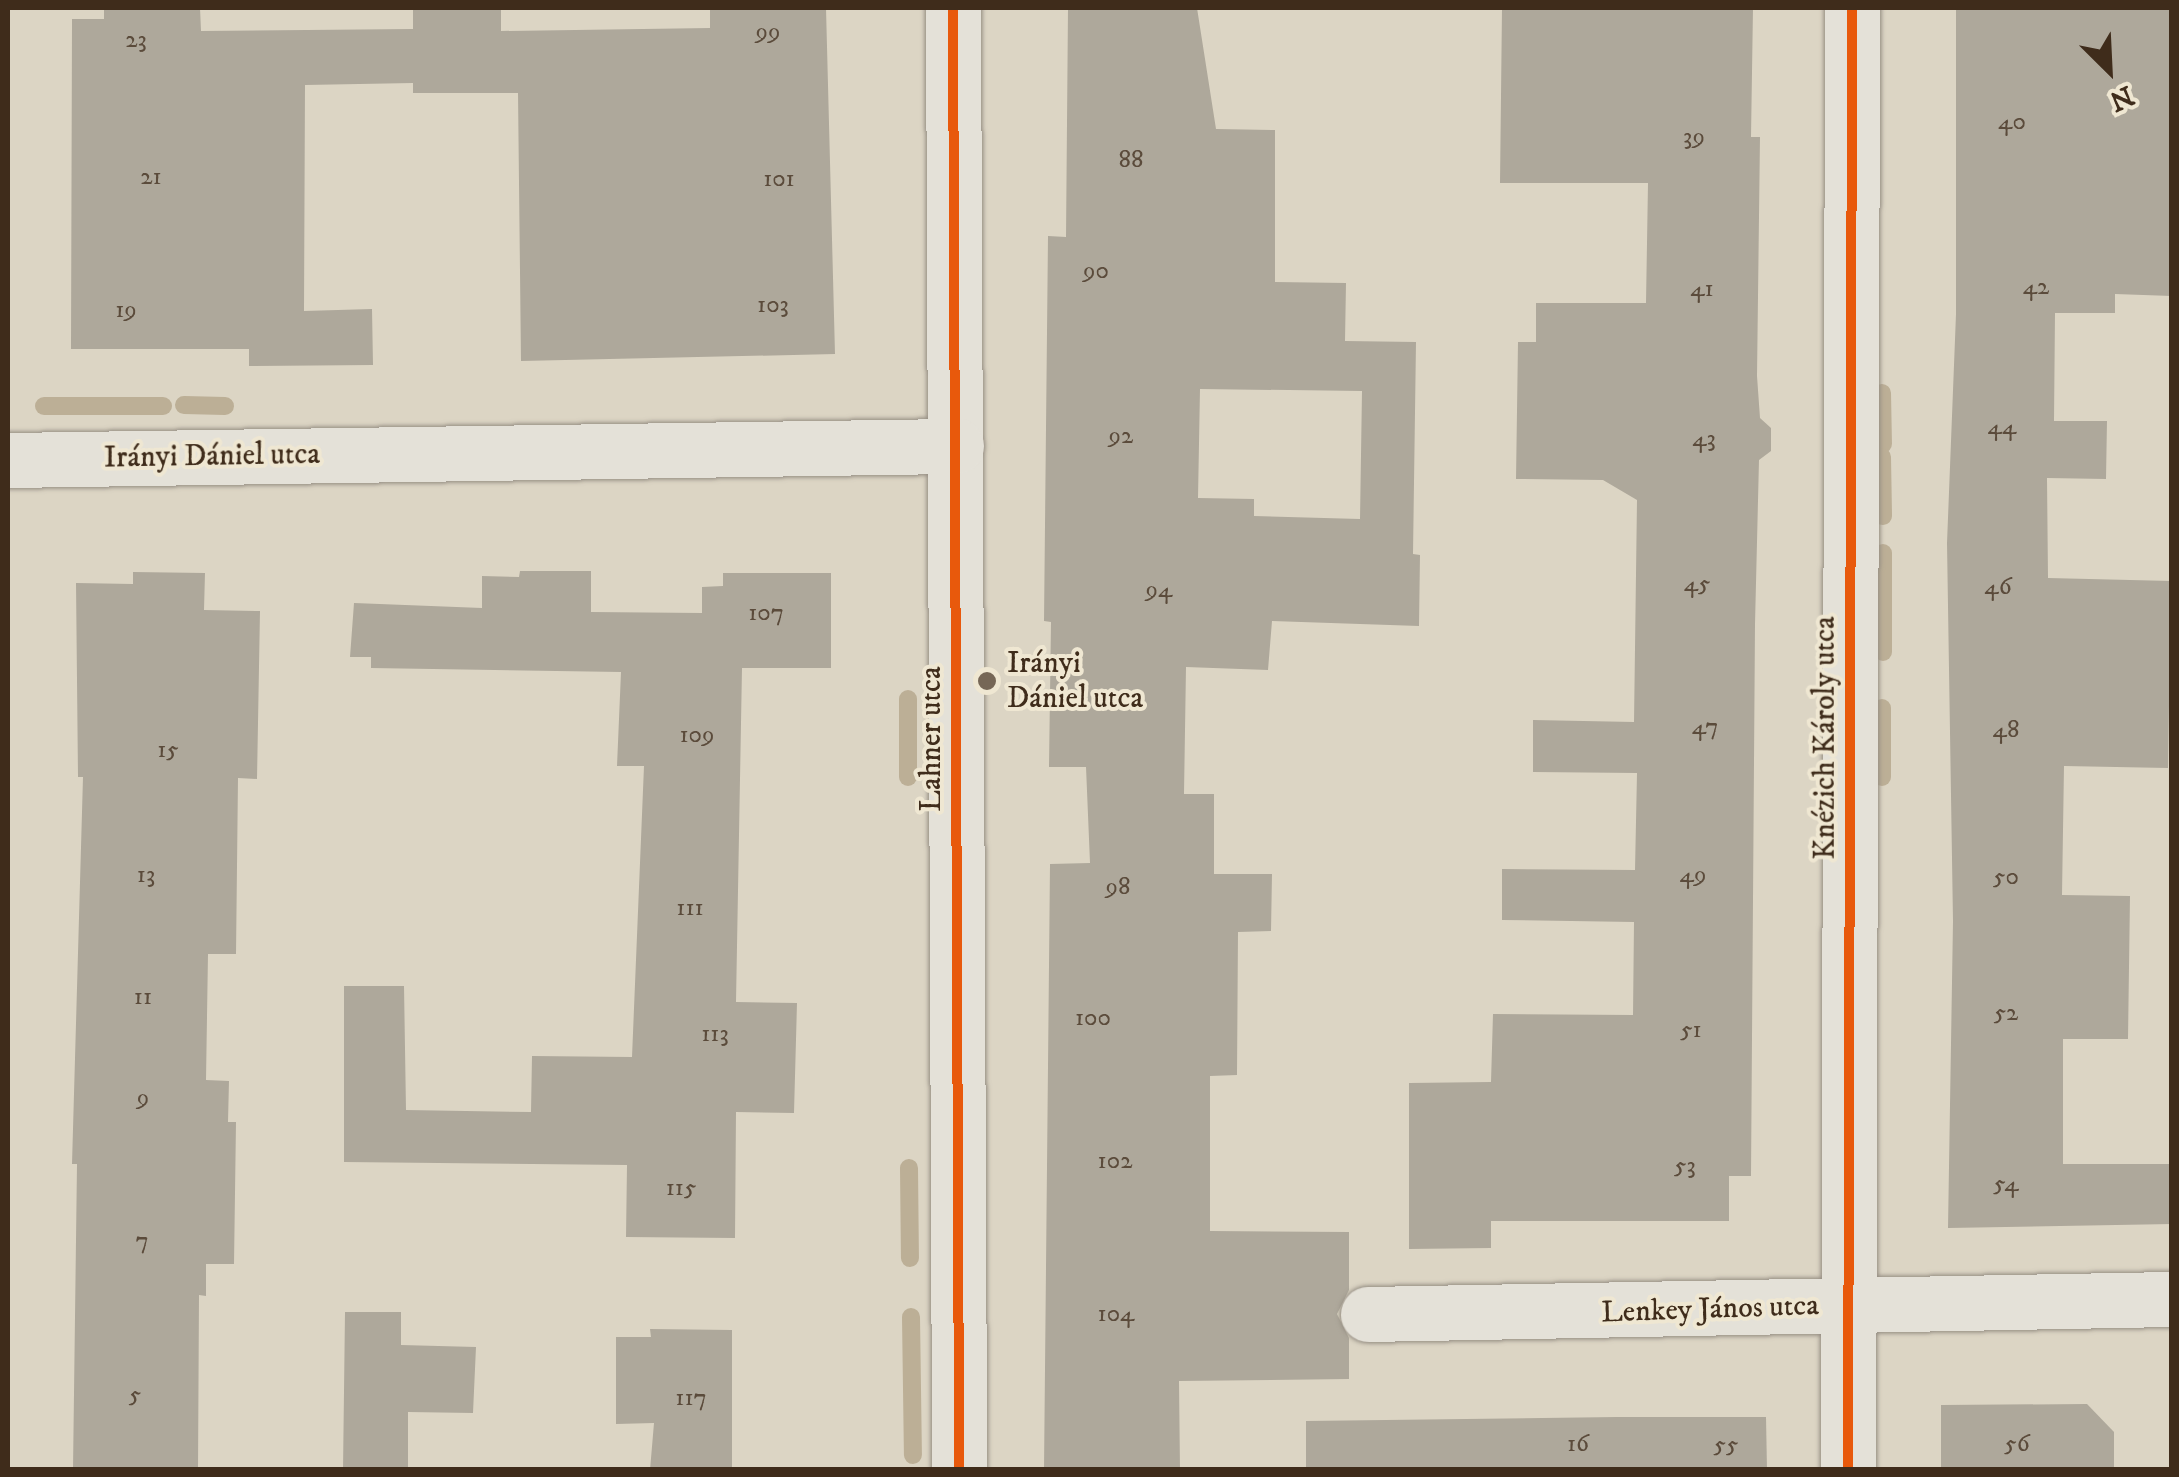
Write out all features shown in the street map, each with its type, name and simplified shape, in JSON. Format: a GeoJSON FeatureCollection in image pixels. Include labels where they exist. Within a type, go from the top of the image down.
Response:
{"type":"FeatureCollection","features":[{"type":"Feature","properties":{"kind":"street","name":"Lahner utca"},"geometry":{"type":"LineString","coordinates":[[953,8],[959,1470]]}},
{"type":"Feature","properties":{"kind":"street","name":"Knézich Károly utca"},"geometry":{"type":"LineString","coordinates":[[1848,1470],[1852,8]]}},
{"type":"Feature","properties":{"kind":"street","name":"Irányi Dániel utca"},"geometry":{"type":"LineString","coordinates":[[8,460],[956,446]]}},
{"type":"Feature","properties":{"kind":"street","name":"Lenkey János utca"},"geometry":{"type":"LineString","coordinates":[[1368,1314],[2172,1299]]}},
{"type":"Feature","properties":{"kind":"building"},"geometry":{"type":"Polygon","coordinates":[[[104,8],[200,8],[201,31],[413,29],[413,8],[501,8],[501,31],[710,28],[710,9],[826,8],[835,354],[521,361],[518,93],[413,93],[413,83],[305,85],[304,311],[372,309],[373,365],[249,366],[249,349],[71,349],[72,19],[104,19],[104,8]]]}},
{"type":"Feature","properties":{"kind":"building"},"geometry":{"type":"Polygon","coordinates":[[[1068,8],[1197,8],[1216,129],[1275,130],[1275,282],[1346,283],[1345,341],[1416,342],[1413,554],[1420,555],[1419,626],[1272,621],[1268,670],[1186,667],[1184,794],[1214,794],[1214,874],[1272,874],[1271,931],[1238,932],[1237,1075],[1210,1076],[1210,1231],[1349,1232],[1349,1290],[1337,1314],[1349,1338],[1349,1379],[1179,1381],[1180,1470],[1044,1470],[1050,864],[1090,863],[1086,767],[1049,767],[1051,622],[1044,621],[1048,236],[1066,237],[1068,8]],[[1200,389],[1198,498],[1254,499],[1254,516],[1360,519],[1362,391],[1200,389]]]}},
{"type":"Feature","properties":{"kind":"building"},"geometry":{"type":"Polygon","coordinates":[[[1502,8],[1753,8],[1751,137],[1760,137],[1757,376],[1760,418],[1771,428],[1771,451],[1759,460],[1751,1176],[1729,1176],[1729,1221],[1491,1221],[1491,1248],[1409,1249],[1409,1083],[1491,1082],[1493,1014],[1633,1015],[1634,922],[1502,920],[1502,869],[1635,870],[1637,773],[1533,772],[1533,720],[1634,722],[1637,500],[1603,480],[1516,479],[1518,342],[1536,342],[1536,303],[1646,303],[1648,183],[1500,183],[1502,8]]]}},
{"type":"Feature","properties":{"kind":"building"},"geometry":{"type":"Polygon","coordinates":[[[1956,8],[2172,8],[2172,296],[2115,294],[2115,313],[2055,313],[2054,421],[2107,421],[2106,479],[2047,478],[2048,578],[2171,581],[2168,768],[2064,766],[2062,895],[2130,896],[2128,1039],[2063,1039],[2063,1164],[2172,1164],[2172,1224],[1948,1228],[1953,921],[1947,543],[1956,314],[1956,8]]]}},
{"type":"Feature","properties":{"kind":"building"},"geometry":{"type":"Polygon","coordinates":[[[520,571],[591,571],[591,612],[702,613],[702,587],[723,586],[723,573],[831,573],[831,668],[742,668],[736,1002],[797,1003],[794,1113],[736,1112],[735,1238],[626,1237],[627,1165],[344,1162],[344,986],[404,986],[406,1110],[531,1112],[532,1056],[632,1057],[644,766],[617,766],[621,672],[371,668],[371,657],[350,657],[354,603],[482,608],[482,576],[519,577],[520,571]]]}},
{"type":"Feature","properties":{"kind":"building"},"geometry":{"type":"Polygon","coordinates":[[[133,572],[205,573],[204,610],[260,611],[257,779],[238,778],[236,954],[208,954],[206,1080],[229,1081],[228,1122],[236,1122],[234,1264],[206,1264],[206,1296],[199,1295],[198,1470],[73,1470],[77,1164],[72,1164],[83,777],[78,777],[76,583],[133,584],[133,572]]]}},
{"type":"Feature","properties":{"kind":"building"},"geometry":{"type":"Polygon","coordinates":[[[345,1312],[401,1312],[401,1345],[476,1347],[473,1413],[408,1412],[408,1470],[343,1470],[345,1312]]]}},
{"type":"Feature","properties":{"kind":"building"},"geometry":{"type":"Polygon","coordinates":[[[650,1329],[732,1330],[732,1470],[650,1470],[654,1423],[616,1424],[616,1337],[651,1337],[650,1329]]]}},
{"type":"Feature","properties":{"kind":"building"},"geometry":{"type":"Polygon","coordinates":[[[2087,1404],[2114,1432],[2114,1470],[1941,1470],[1941,1405],[2087,1404]]]}},
{"type":"Feature","properties":{"kind":"building"},"geometry":{"type":"Polygon","coordinates":[[[1766,1417],[1767,1470],[1306,1470],[1306,1421],[1766,1417]]]}},
{"type":"Feature","properties":{"kind":"waterway"},"geometry":{"type":"LineString","coordinates":[[1882,393],[1883,444]]}},
{"type":"Feature","properties":{"kind":"waterway"},"geometry":{"type":"LineString","coordinates":[[184,405],[225,406]]}},
{"type":"Feature","properties":{"kind":"waterway"},"geometry":{"type":"LineString","coordinates":[[44,406],[163,406]]}},
{"type":"Feature","properties":{"kind":"waterway"},"geometry":{"type":"LineString","coordinates":[[1882,457],[1883,516]]}},
{"type":"Feature","properties":{"kind":"waterway"},"geometry":{"type":"LineString","coordinates":[[1883,553],[1883,652]]}},
{"type":"Feature","properties":{"kind":"waterway"},"geometry":{"type":"LineString","coordinates":[[908,699],[908,777]]}},
{"type":"Feature","properties":{"kind":"waterway"},"geometry":{"type":"LineString","coordinates":[[1882,708],[1882,777]]}},
{"type":"Feature","properties":{"kind":"waterway"},"geometry":{"type":"LineString","coordinates":[[909,1168],[910,1258]]}},
{"type":"Feature","properties":{"kind":"waterway"},"geometry":{"type":"LineString","coordinates":[[911,1317],[913,1455]]}},
{"type":"Feature","properties":{"kind":"cycle path"},"geometry":{"type":"LineString","coordinates":[[953,8],[959,1470]]}},
{"type":"Feature","properties":{"kind":"cycle path"},"geometry":{"type":"LineString","coordinates":[[1848,1470],[1852,8]]}},
{"type":"Feature","properties":{"kind":"place","name":"Irányi Dániel utca"},"geometry":{"type":"Point","coordinates":[987,681]}}]}
